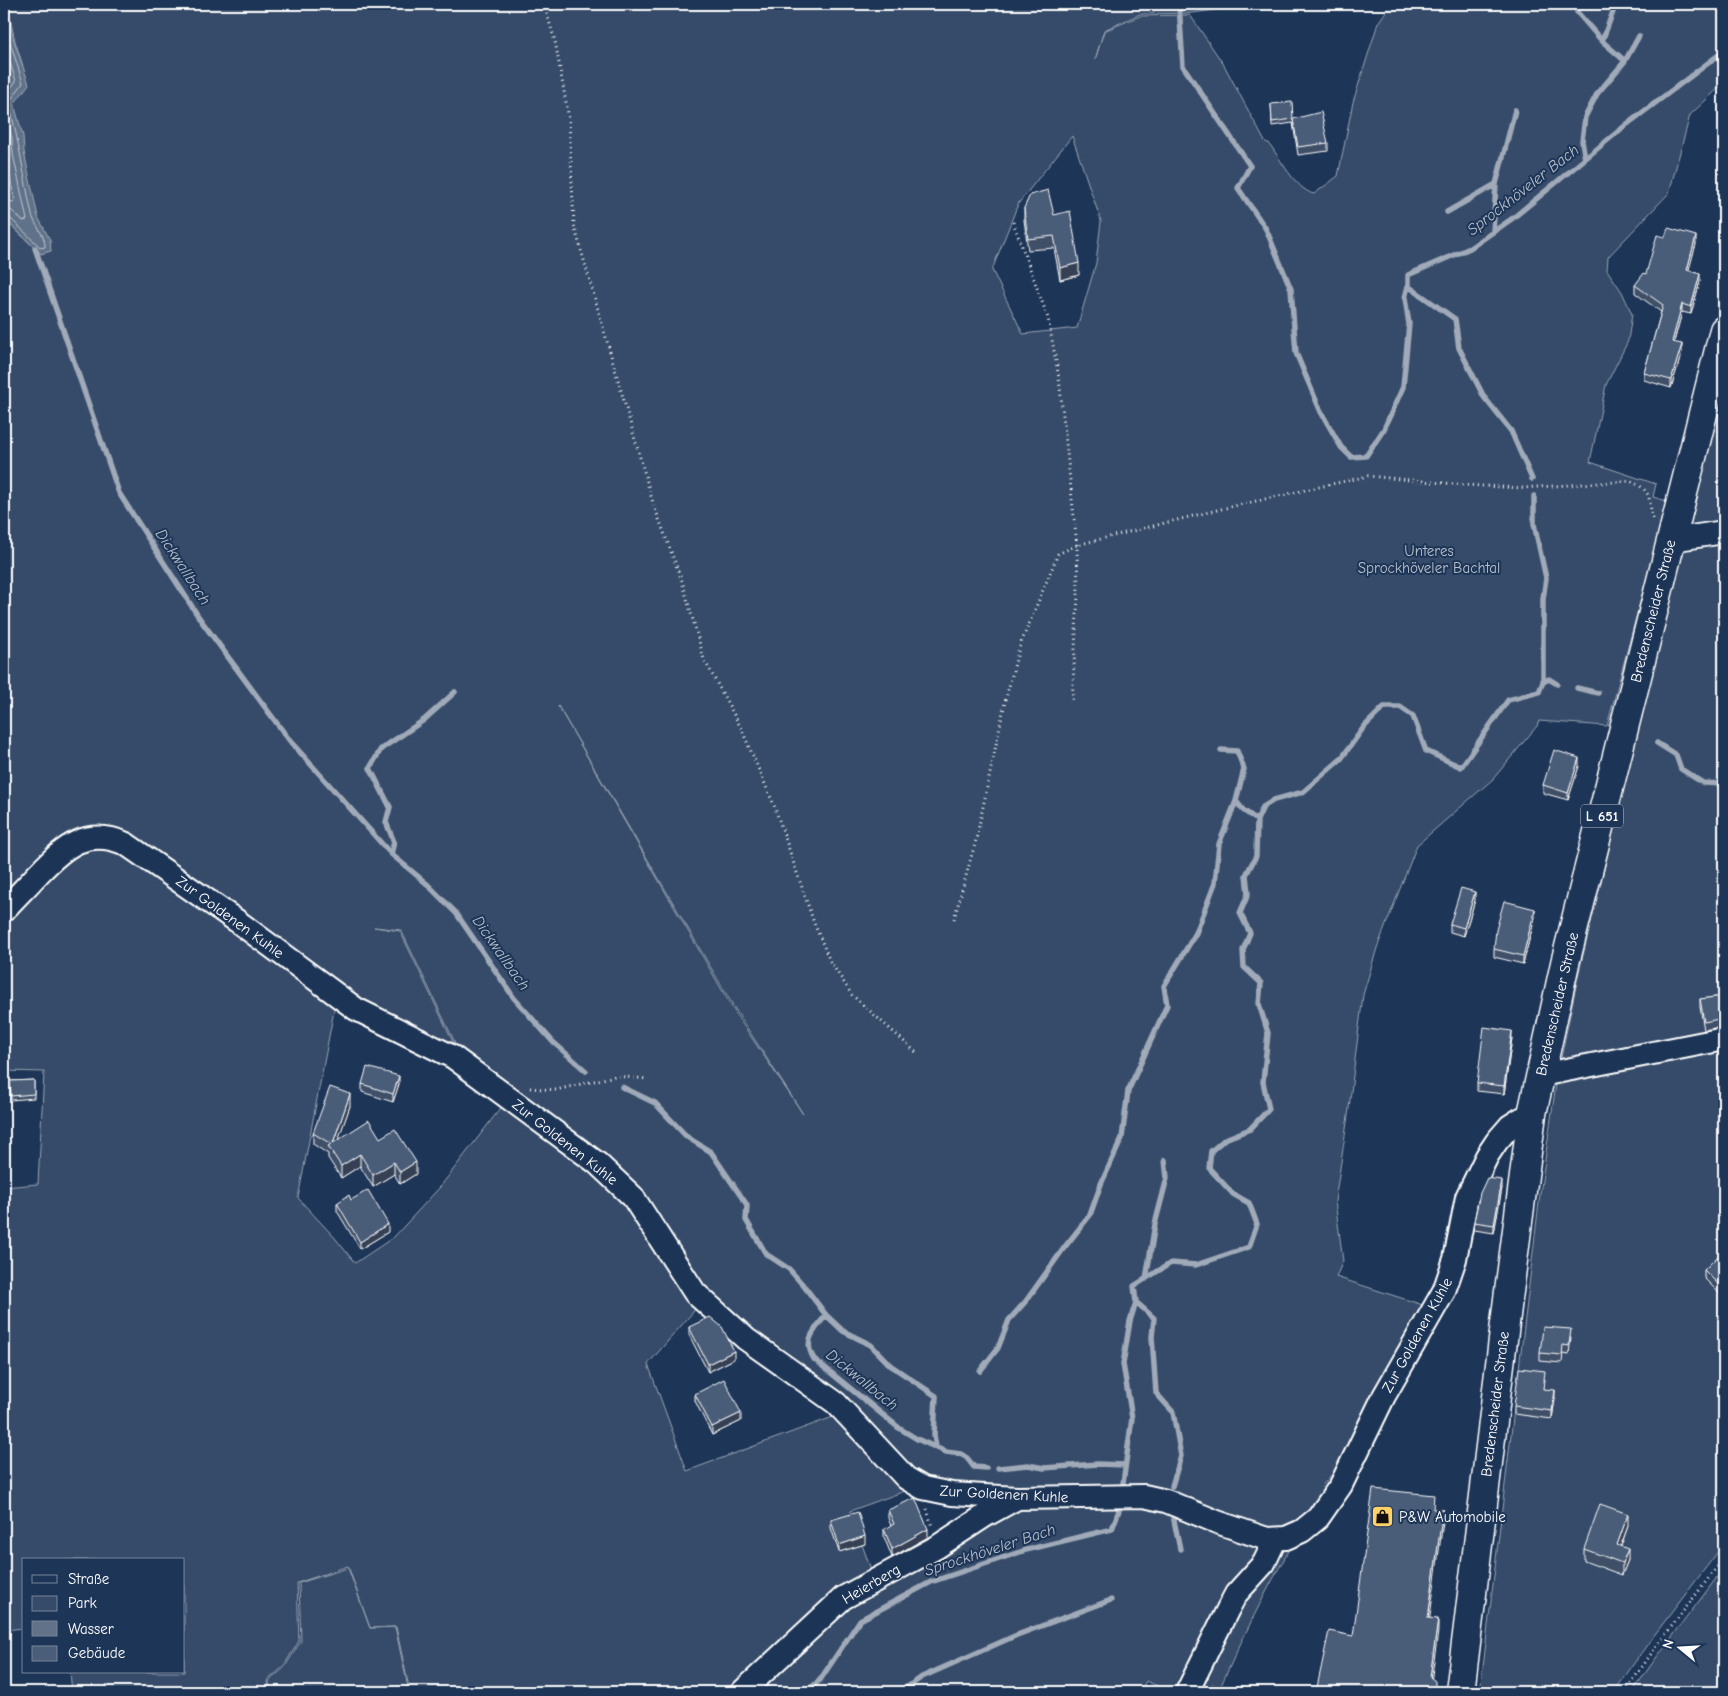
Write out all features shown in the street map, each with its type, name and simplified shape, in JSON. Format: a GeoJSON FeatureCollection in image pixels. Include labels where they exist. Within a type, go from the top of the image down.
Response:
{"type":"FeatureCollection","features":[{"type":"Feature","properties":{"kind":"main road","name":"Bredenscheider Straße"},"geometry":{"type":"LineString","coordinates":[[1460,1692],[1532,1114],[1565,963],[1724,330]]}},
{"type":"Feature","properties":{"kind":"street"},"geometry":{"type":"LineString","coordinates":[[1671,540],[1724,532]]}},
{"type":"Feature","properties":{"kind":"street","name":"Zur Goldenen Kuhle"},"geometry":{"type":"LineString","coordinates":[[4,910],[59,853],[77,841],[92,838],[111,839],[126,844],[237,922],[356,1010],[453,1057],[597,1163],[632,1197],[702,1301],[746,1339],[836,1403],[906,1478],[923,1488],[952,1494],[1017,1498],[1134,1496],[1156,1498],[1216,1522],[1260,1537],[1275,1540],[1290,1536],[1312,1525],[1337,1491],[1384,1396],[1444,1291],[1455,1259],[1467,1197],[1487,1156],[1510,1126],[1532,1114]]}},
{"type":"Feature","properties":{"kind":"street"},"geometry":{"type":"LineString","coordinates":[[1541,1075],[1724,1040]]}},
{"type":"Feature","properties":{"kind":"street","name":"Heierberg"},"geometry":{"type":"LineString","coordinates":[[742,1692],[843,1598],[937,1547],[986,1515],[1017,1498]]}},
{"type":"Feature","properties":{"kind":"street"},"geometry":{"type":"LineString","coordinates":[[1187,1692],[1236,1594],[1264,1563],[1275,1540]]}},
{"type":"Feature","properties":{"kind":"path"},"geometry":{"type":"LineString","coordinates":[[544,4],[555,41],[569,119],[574,225],[653,504],[682,581],[704,659],[741,728],[774,805],[814,923],[830,960],[852,995],[918,1054]]}},
{"type":"Feature","properties":{"kind":"path"},"geometry":{"type":"LineString","coordinates":[[1013,222],[1048,318],[1059,378],[1077,546],[1078,595],[1072,702]]}},
{"type":"Feature","properties":{"kind":"path"},"geometry":{"type":"LineString","coordinates":[[954,919],[976,840],[1019,648],[1058,554],[1077,546],[1225,508],[1368,476],[1465,486],[1522,488],[1630,481],[1642,486],[1648,493],[1654,530],[1671,540]]}},
{"type":"Feature","properties":{"kind":"path"},"geometry":{"type":"LineString","coordinates":[[528,1088],[556,1090],[615,1076],[648,1079]]}},
{"type":"Feature","properties":{"kind":"path"},"geometry":{"type":"LineString","coordinates":[[923,1488],[937,1547]]}},
{"type":"Feature","properties":{"kind":"path"},"geometry":{"type":"LineString","coordinates":[[1625,1692],[1655,1648],[1724,1558]]}},
{"type":"Feature","properties":{"kind":"green space","name":"Unteres Sprockhöveler Bachtal"},"geometry":{"type":"Polygon","coordinates":[[[7,4],[1263,4],[1192,13],[1140,14],[1104,30],[1095,60],[1104,31],[1140,16],[1190,15],[1224,65],[1264,140],[1269,143],[1294,180],[1307,191],[1314,194],[1338,176],[1353,102],[1378,23],[1391,4],[1724,4],[1724,83],[1690,115],[1669,193],[1608,257],[1607,270],[1622,292],[1632,314],[1628,341],[1606,385],[1590,462],[1656,484],[1653,497],[1667,501],[1607,726],[1539,721],[1537,726],[1493,779],[1417,845],[1377,948],[1363,995],[1335,1201],[1343,1261],[1336,1277],[1429,1307],[1349,1454],[1322,1486],[1324,1498],[1279,1568],[1218,1692],[1172,1692],[1146,1681],[1140,1692],[745,1692],[846,1599],[912,1559],[1032,1503],[959,1498],[945,1496],[916,1487],[850,1511],[874,1578],[841,1598],[740,1692],[410,1692],[396,1627],[370,1628],[348,1566],[297,1583],[299,1641],[283,1667],[268,1680],[269,1692],[72,1692],[70,1674],[185,1674],[185,1558],[22,1558],[22,1628],[4,1630],[4,1187],[38,1184],[44,1072],[4,1071],[4,917],[53,866],[76,848],[93,843],[119,845],[179,885],[291,965],[336,1000],[298,1198],[336,1239],[355,1263],[394,1237],[440,1187],[506,1101],[582,1154],[641,1210],[677,1271],[683,1287],[700,1304],[648,1364],[687,1471],[841,1414],[911,1481],[874,1437],[724,1315],[691,1284],[654,1221],[642,1204],[626,1187],[595,1160],[498,1086],[500,1083],[460,1053],[401,930],[374,927],[400,931],[458,1052],[372,1016],[150,853],[104,830],[72,839],[41,863],[4,903],[4,219],[40,253],[4,185],[4,69],[23,66],[7,4]],[[1072,136],[1018,204],[992,270],[1023,334],[1077,328],[1096,263],[1101,221],[1072,136]],[[558,706],[737,1016],[803,1114],[738,1014],[558,706]]]}},
{"type":"Feature","properties":{"kind":"green space"},"geometry":{"type":"Polygon","coordinates":[[[1724,383],[1724,527],[1687,530],[1724,383]]]}},
{"type":"Feature","properties":{"kind":"green space"},"geometry":{"type":"Polygon","coordinates":[[[1724,541],[1724,1544],[1649,1642],[1614,1692],[1480,1692],[1540,1194],[1557,1077],[1579,972],[1682,550],[1724,541]]]}},
{"type":"Feature","properties":{"kind":"green space"},"geometry":{"type":"Polygon","coordinates":[[[348,1568],[370,1628],[395,1627],[409,1692],[270,1692],[269,1681],[284,1668],[301,1641],[299,1583],[348,1568]]]}},
{"type":"Feature","properties":{"kind":"green space"},"geometry":{"type":"Polygon","coordinates":[[[1724,1568],[1724,1692],[1632,1692],[1656,1658],[1724,1568]]]}},
{"type":"Feature","properties":{"kind":"water"},"geometry":{"type":"Polygon","coordinates":[[[4,4],[6,4],[14,41],[29,84],[14,104],[23,136],[24,152],[38,217],[50,240],[51,251],[41,254],[4,218],[4,4]]]}},
{"type":"Feature","properties":{"kind":"building"},"geometry":{"type":"Polygon","coordinates":[[[1292,102],[1293,119],[1272,122],[1271,104],[1292,102]]]}},
{"type":"Feature","properties":{"kind":"building"},"geometry":{"type":"Polygon","coordinates":[[[1321,112],[1328,143],[1298,147],[1293,119],[1321,112]]]}},
{"type":"Feature","properties":{"kind":"building"},"geometry":{"type":"Polygon","coordinates":[[[1048,190],[1054,215],[1070,211],[1079,263],[1060,268],[1054,236],[1028,239],[1024,208],[1030,195],[1048,190]]]}},
{"type":"Feature","properties":{"kind":"building"},"geometry":{"type":"Polygon","coordinates":[[[1668,228],[1696,236],[1687,270],[1700,274],[1691,307],[1682,304],[1672,342],[1682,344],[1671,380],[1644,373],[1663,305],[1635,285],[1644,273],[1646,274],[1657,235],[1665,237],[1668,228]]]}},
{"type":"Feature","properties":{"kind":"building"},"geometry":{"type":"Polygon","coordinates":[[[1554,750],[1579,758],[1568,793],[1543,785],[1554,750]]]}},
{"type":"Feature","properties":{"kind":"building"},"geometry":{"type":"Polygon","coordinates":[[[1461,888],[1475,892],[1464,928],[1450,924],[1461,888]]]}},
{"type":"Feature","properties":{"kind":"building"},"geometry":{"type":"Polygon","coordinates":[[[1504,901],[1535,909],[1523,956],[1494,949],[1496,930],[1504,901]]]}},
{"type":"Feature","properties":{"kind":"building"},"geometry":{"type":"Polygon","coordinates":[[[1724,996],[1724,1018],[1704,1022],[1700,999],[1724,996]]]}},
{"type":"Feature","properties":{"kind":"building"},"geometry":{"type":"Polygon","coordinates":[[[1484,1027],[1512,1031],[1504,1086],[1477,1083],[1484,1027]]]}},
{"type":"Feature","properties":{"kind":"building"},"geometry":{"type":"Polygon","coordinates":[[[367,1067],[399,1076],[393,1094],[362,1084],[367,1067]]]}},
{"type":"Feature","properties":{"kind":"building"},"geometry":{"type":"Polygon","coordinates":[[[34,1080],[34,1094],[11,1096],[10,1081],[34,1080]]]}},
{"type":"Feature","properties":{"kind":"building"},"geometry":{"type":"Polygon","coordinates":[[[330,1087],[350,1094],[333,1143],[369,1120],[380,1138],[395,1129],[416,1162],[400,1172],[394,1162],[373,1175],[360,1154],[341,1166],[328,1146],[331,1144],[313,1133],[330,1087]]]}},
{"type":"Feature","properties":{"kind":"building"},"geometry":{"type":"Polygon","coordinates":[[[1487,1178],[1502,1180],[1494,1225],[1474,1222],[1480,1193],[1487,1178]]]}},
{"type":"Feature","properties":{"kind":"building"},"geometry":{"type":"Polygon","coordinates":[[[368,1190],[388,1224],[360,1242],[337,1203],[349,1195],[351,1200],[368,1190]]]}},
{"type":"Feature","properties":{"kind":"building"},"geometry":{"type":"Polygon","coordinates":[[[1724,1250],[1724,1287],[1723,1289],[1704,1270],[1724,1250]]]}},
{"type":"Feature","properties":{"kind":"building"},"geometry":{"type":"Polygon","coordinates":[[[710,1317],[722,1327],[734,1351],[708,1364],[689,1327],[710,1317]]]}},
{"type":"Feature","properties":{"kind":"building"},"geometry":{"type":"Polygon","coordinates":[[[1543,1327],[1571,1329],[1569,1346],[1563,1345],[1562,1355],[1540,1353],[1543,1327]]]}},
{"type":"Feature","properties":{"kind":"building"},"geometry":{"type":"Polygon","coordinates":[[[1519,1368],[1545,1371],[1543,1389],[1555,1390],[1552,1411],[1514,1406],[1519,1368]]]}},
{"type":"Feature","properties":{"kind":"building"},"geometry":{"type":"Polygon","coordinates":[[[724,1379],[741,1413],[712,1427],[695,1394],[724,1379]]]}},
{"type":"Feature","properties":{"kind":"building"},"geometry":{"type":"Polygon","coordinates":[[[1373,1489],[1434,1495],[1433,1509],[1443,1509],[1428,1618],[1438,1619],[1430,1677],[1435,1681],[1435,1692],[1316,1692],[1329,1631],[1353,1636],[1373,1489]]]}},
{"type":"Feature","properties":{"kind":"building"},"geometry":{"type":"Polygon","coordinates":[[[915,1498],[928,1529],[892,1549],[884,1529],[894,1524],[888,1510],[915,1498]]]}},
{"type":"Feature","properties":{"kind":"building"},"geometry":{"type":"Polygon","coordinates":[[[1600,1504],[1628,1514],[1617,1545],[1628,1549],[1622,1563],[1584,1549],[1600,1504]]]}},
{"type":"Feature","properties":{"kind":"building"},"geometry":{"type":"Polygon","coordinates":[[[858,1512],[865,1536],[839,1545],[831,1520],[858,1512]]]}},
{"type":"Feature","properties":{"kind":"waterway"},"geometry":{"type":"LineString","coordinates":[[1179,4],[1183,66],[1250,166],[1238,188],[1266,229],[1291,289],[1296,353],[1321,412],[1341,447],[1351,457],[1366,456],[1384,429],[1403,387],[1409,324],[1405,298],[1408,275],[1470,248],[1513,218],[1626,125],[1724,51]]}},
{"type":"Feature","properties":{"kind":"waterway"},"geometry":{"type":"LineString","coordinates":[[1602,41],[1616,4]]}},
{"type":"Feature","properties":{"kind":"waterway"},"geometry":{"type":"LineString","coordinates":[[1577,12],[1602,41],[1625,61]]}},
{"type":"Feature","properties":{"kind":"waterway"},"geometry":{"type":"LineString","coordinates":[[1585,159],[1582,141],[1585,117],[1597,94],[1625,61],[1639,36]]}},
{"type":"Feature","properties":{"kind":"waterway"},"geometry":{"type":"LineString","coordinates":[[1493,232],[1496,184],[1515,110]]}},
{"type":"Feature","properties":{"kind":"waterway"},"geometry":{"type":"LineString","coordinates":[[1447,212],[1496,184]]}},
{"type":"Feature","properties":{"kind":"waterway","name":"Dickwallbach"},"geometry":{"type":"LineString","coordinates":[[35,248],[119,493],[200,619],[290,741],[391,854]]}},
{"type":"Feature","properties":{"kind":"waterway","name":"Sprockhöveler Bach"},"geometry":{"type":"LineString","coordinates":[[1408,286],[1455,319],[1459,348],[1484,397],[1511,431],[1532,479]]}},
{"type":"Feature","properties":{"kind":"waterway","name":"Sprockhöveler Bach"},"geometry":{"type":"LineString","coordinates":[[1123,1483],[1132,1418],[1123,1364],[1130,1321],[1136,1302],[1134,1286],[1171,1263],[1196,1265],[1249,1247],[1257,1224],[1249,1203],[1233,1194],[1209,1168],[1211,1151],[1225,1139],[1250,1129],[1269,1109],[1263,1082],[1268,1033],[1259,1004],[1261,983],[1244,967],[1243,950],[1250,933],[1240,913],[1248,894],[1246,875],[1256,856],[1257,820],[1263,807],[1274,800],[1303,792],[1341,759],[1364,727],[1384,707],[1400,707],[1413,716],[1426,751],[1461,767],[1508,700],[1539,692],[1543,682],[1543,599],[1546,578],[1534,524],[1534,496]]}},
{"type":"Feature","properties":{"kind":"waterway"},"geometry":{"type":"LineString","coordinates":[[1543,682],[1549,679],[1557,684]]}},
{"type":"Feature","properties":{"kind":"waterway"},"geometry":{"type":"LineString","coordinates":[[1577,688],[1598,693]]}},
{"type":"Feature","properties":{"kind":"waterway","name":"Dickwallbach"},"geometry":{"type":"LineString","coordinates":[[455,692],[424,720],[381,749],[370,768],[390,807],[386,822],[394,842],[391,854],[426,883],[456,913],[514,998],[553,1042],[586,1071]]}},
{"type":"Feature","properties":{"kind":"waterway"},"geometry":{"type":"LineString","coordinates":[[1657,743],[1676,755],[1681,769],[1703,783],[1724,784]]}},
{"type":"Feature","properties":{"kind":"waterway"},"geometry":{"type":"LineString","coordinates":[[980,1371],[998,1348],[1009,1320],[1026,1301],[1090,1215],[1101,1184],[1122,1138],[1128,1091],[1167,1005],[1164,986],[1196,933],[1215,883],[1219,844],[1236,801],[1244,769],[1237,751],[1221,750]]}},
{"type":"Feature","properties":{"kind":"waterway"},"geometry":{"type":"LineString","coordinates":[[1236,801],[1243,810],[1257,820]]}},
{"type":"Feature","properties":{"kind":"waterway","name":"Dickwallbach"},"geometry":{"type":"LineString","coordinates":[[622,1087],[655,1103],[687,1137],[711,1152],[747,1205],[746,1220],[766,1254],[789,1269],[826,1315],[811,1336],[809,1346],[814,1359],[899,1428],[917,1439],[946,1452],[961,1454],[974,1467],[986,1468]]}},
{"type":"Feature","properties":{"kind":"waterway"},"geometry":{"type":"LineString","coordinates":[[1146,1279],[1155,1224],[1167,1178],[1165,1160]]}},
{"type":"Feature","properties":{"kind":"waterway"},"geometry":{"type":"LineString","coordinates":[[1136,1302],[1154,1318],[1152,1337],[1156,1393],[1173,1412],[1181,1456],[1172,1486]]}},
{"type":"Feature","properties":{"kind":"waterway","name":"Dickwallbach"},"geometry":{"type":"LineString","coordinates":[[826,1315],[843,1331],[871,1345],[890,1365],[936,1396],[934,1435],[936,1447]]}},
{"type":"Feature","properties":{"kind":"waterway","name":"Dickwallbach"},"geometry":{"type":"LineString","coordinates":[[998,1468],[1028,1465],[1044,1468],[1097,1464],[1125,1465]]}},
{"type":"Feature","properties":{"kind":"waterway","name":"Sprockhöveler Bach"},"geometry":{"type":"LineString","coordinates":[[806,1692],[820,1680],[860,1620],[931,1582],[1026,1550],[1112,1529],[1121,1505]]}},
{"type":"Feature","properties":{"kind":"waterway"},"geometry":{"type":"LineString","coordinates":[[1172,1511],[1180,1549]]}},
{"type":"Feature","properties":{"kind":"waterway"},"geometry":{"type":"LineString","coordinates":[[900,1692],[922,1677],[1017,1635],[1111,1600]]}},
{"type":"Feature","properties":{"kind":"place","name":"P&W Automobile"},"geometry":{"type":"Point","coordinates":[1383,1517]}}]}
